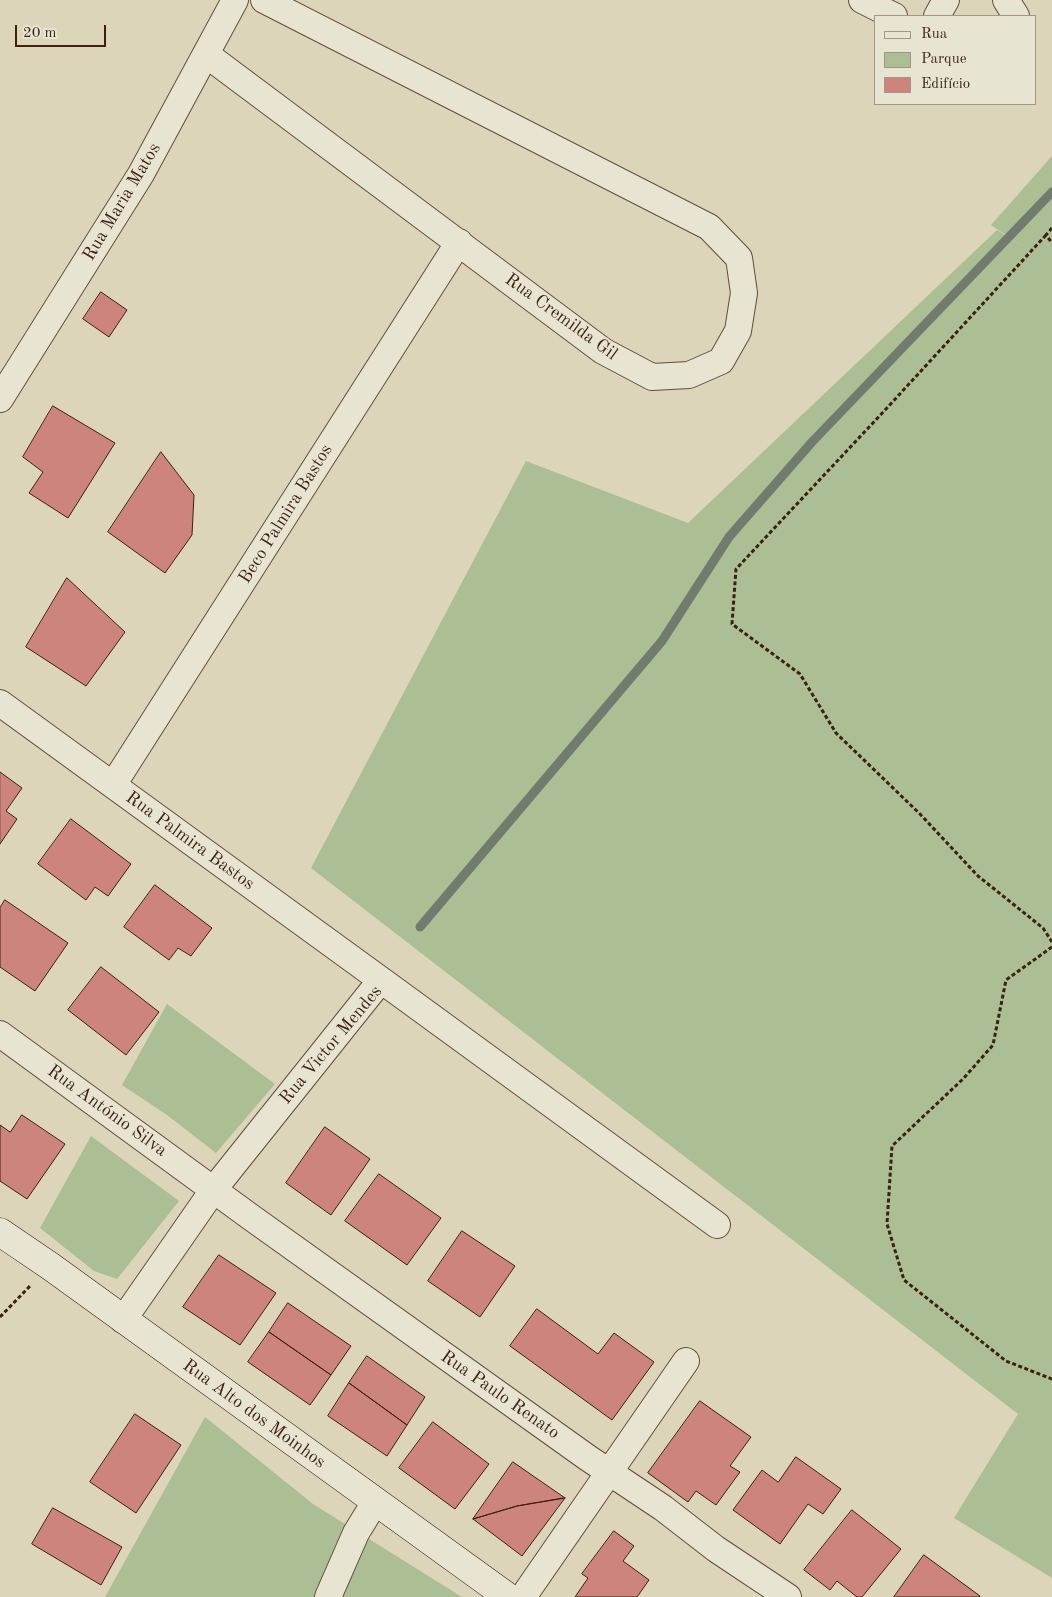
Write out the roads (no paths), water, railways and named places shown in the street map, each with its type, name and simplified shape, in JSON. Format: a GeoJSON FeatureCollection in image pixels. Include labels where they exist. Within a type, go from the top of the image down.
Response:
{"type":"FeatureCollection","features":[{"type":"Feature","properties":{"kind":"street","name":"Rua Maria Matos"},"geometry":{"type":"LineString","coordinates":[[0,399],[141,174],[207,55],[235,0]]}},
{"type":"Feature","properties":{"kind":"street","name":"Rua Cremilda Gil"},"geometry":{"type":"LineString","coordinates":[[207,55],[603,351],[652,377],[688,374],[721,361],[738,330],[744,293],[739,258],[709,227],[264,0]]}},
{"type":"Feature","properties":{"kind":"street"},"geometry":{"type":"LineString","coordinates":[[862,0],[892,15]]}},
{"type":"Feature","properties":{"kind":"street"},"geometry":{"type":"LineString","coordinates":[[937,15],[946,0]]}},
{"type":"Feature","properties":{"kind":"street"},"geometry":{"type":"LineString","coordinates":[[1006,0],[1015,15]]}},
{"type":"Feature","properties":{"kind":"street","name":"Beco Palmira Bastos"},"geometry":{"type":"LineString","coordinates":[[113,785],[459,242]]}},
{"type":"Feature","properties":{"kind":"street","name":"Rua Palmira Bastos"},"geometry":{"type":"LineString","coordinates":[[0,703],[381,980]]}},
{"type":"Feature","properties":{"kind":"street","name":"Rua Victor Mendes"},"geometry":{"type":"LineString","coordinates":[[124,1320],[214,1189],[381,980],[717,1225]]}},
{"type":"Feature","properties":{"kind":"street","name":"Rua António Silva"},"geometry":{"type":"LineString","coordinates":[[0,1034],[214,1189]]}},
{"type":"Feature","properties":{"kind":"street","name":"Rua Paulo Renato"},"geometry":{"type":"LineString","coordinates":[[214,1189],[610,1473],[663,1508],[716,1549],[788,1597]]}},
{"type":"Feature","properties":{"kind":"street","name":"Rua Alto dos Moinhos"},"geometry":{"type":"LineString","coordinates":[[0,1232],[50,1266],[508,1597]]}},
{"type":"Feature","properties":{"kind":"street"},"geometry":{"type":"LineString","coordinates":[[523,1597],[686,1361]]}},
{"type":"Feature","properties":{"kind":"street"},"geometry":{"type":"LineString","coordinates":[[328,1597],[356,1533],[376,1502]]}},
{"type":"Feature","properties":{"kind":"waterway"},"geometry":{"type":"LineString","coordinates":[[420,927],[662,641],[729,537],[812,442],[1052,192]]}}]}
